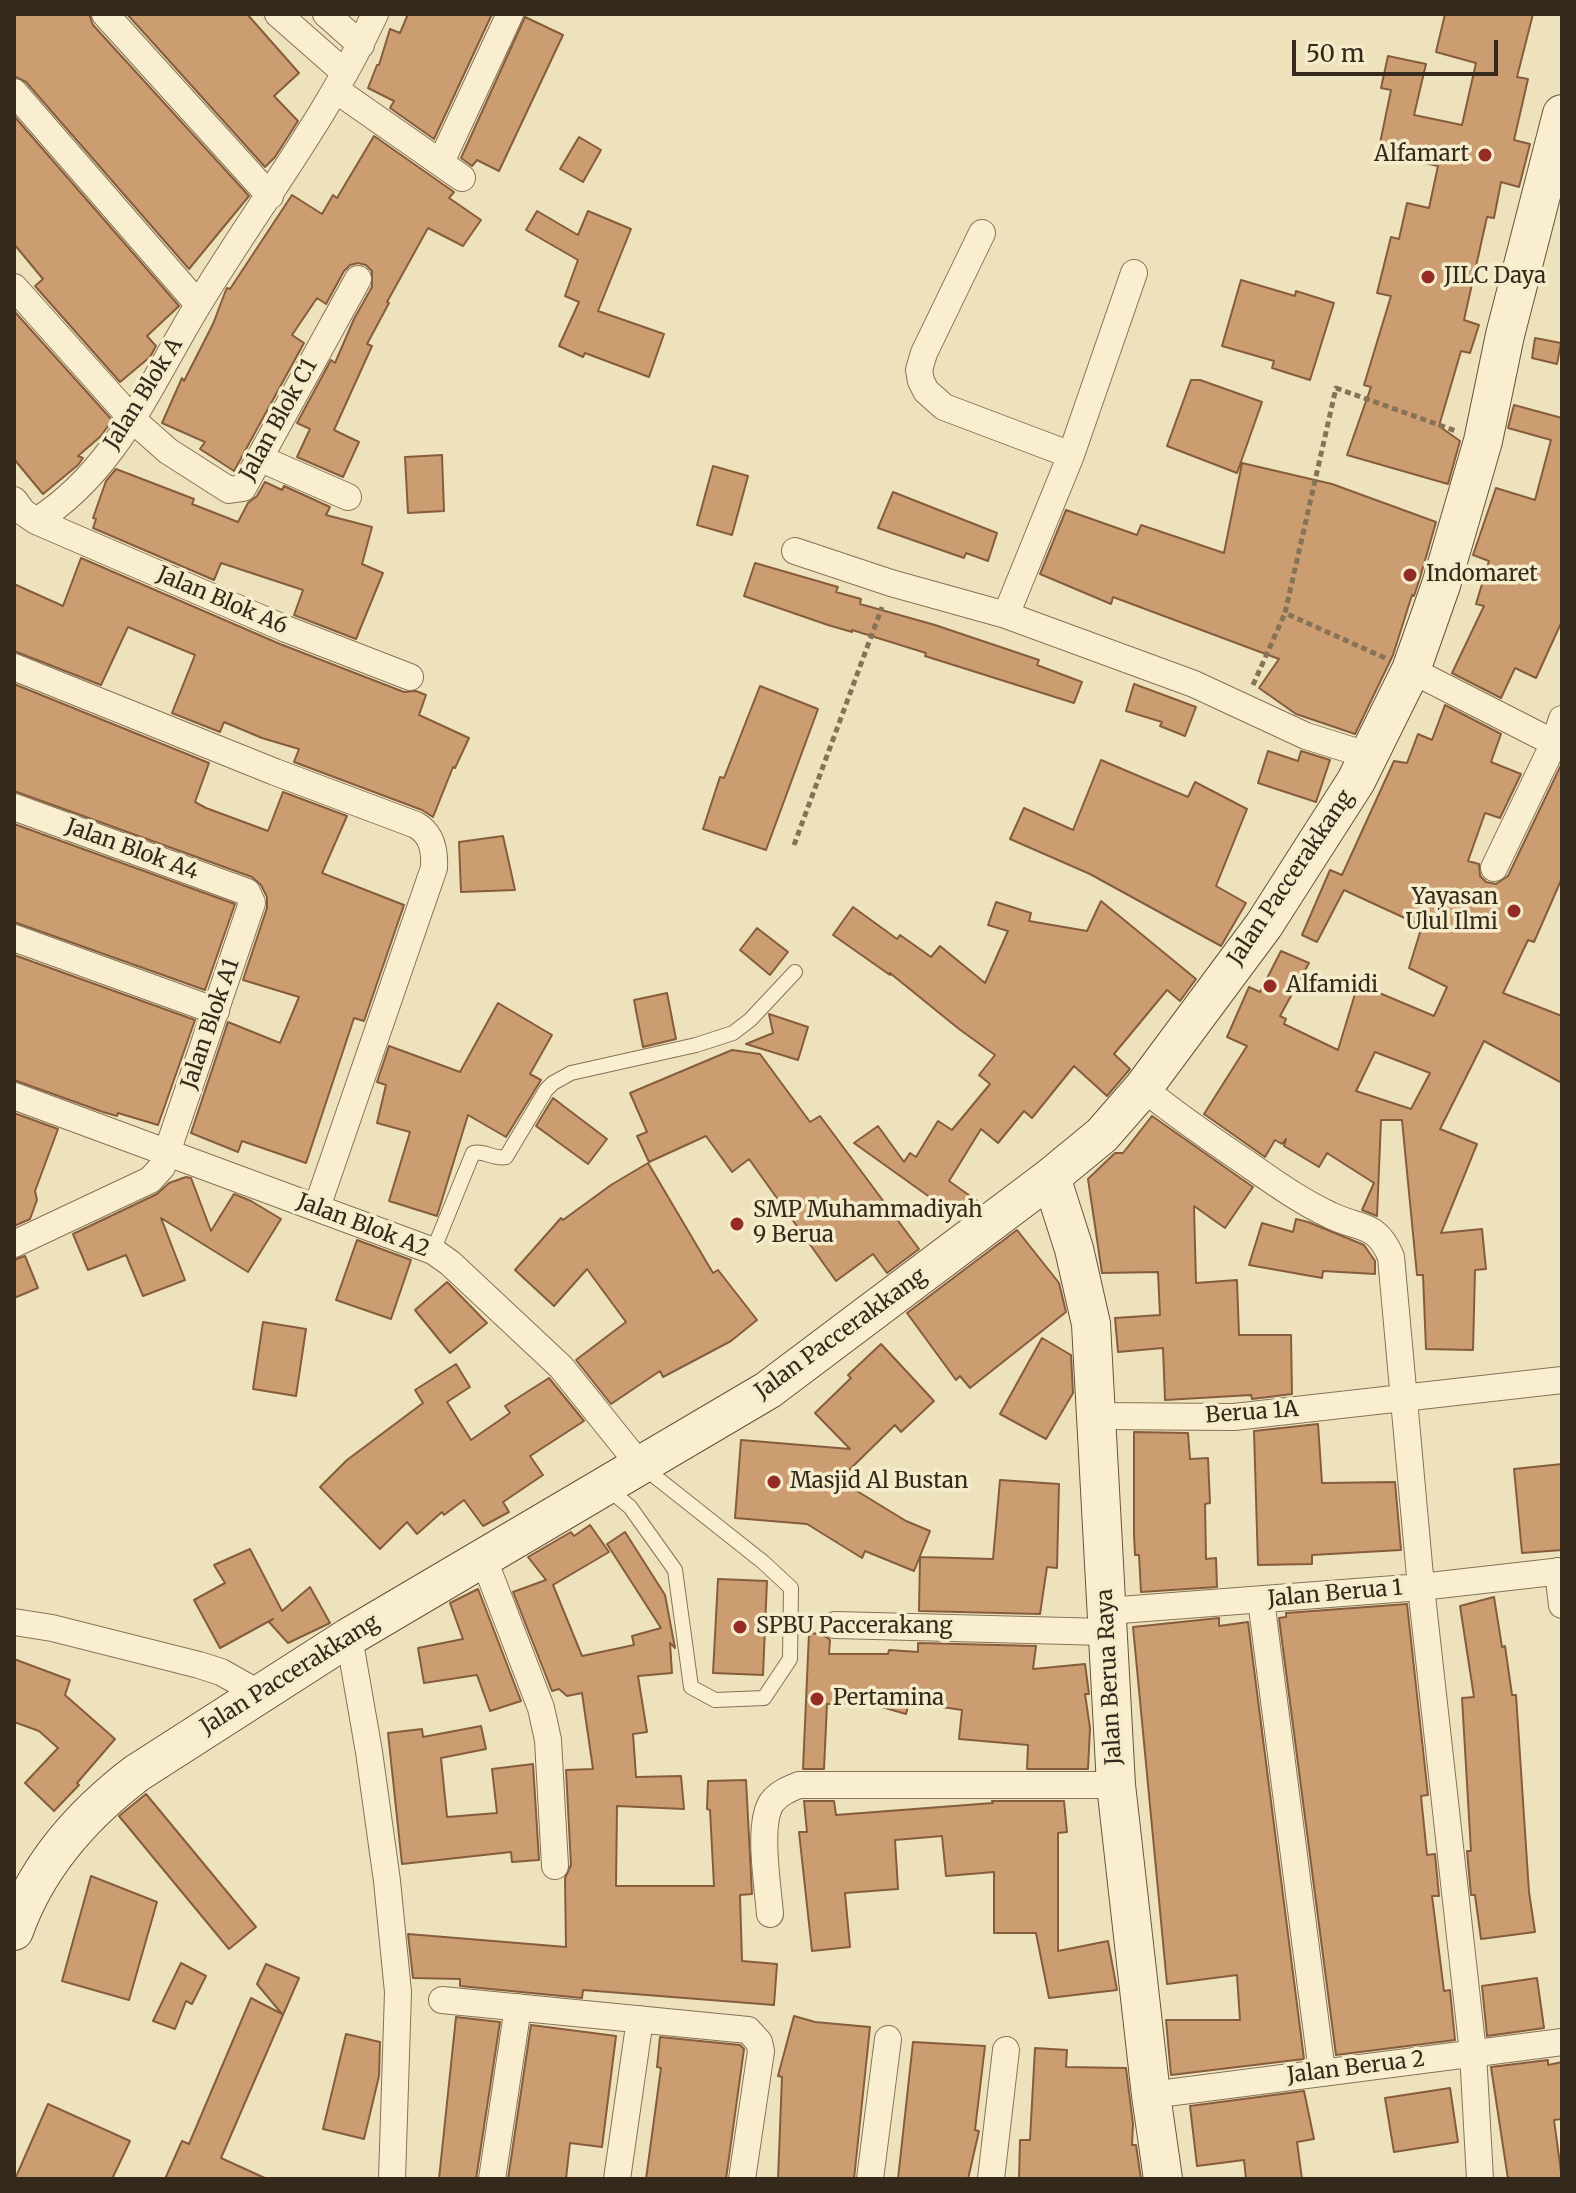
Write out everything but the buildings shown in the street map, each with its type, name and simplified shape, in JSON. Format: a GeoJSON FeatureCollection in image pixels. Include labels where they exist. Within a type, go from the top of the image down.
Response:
{"type":"FeatureCollection","features":[{"type":"Feature","properties":{"kind":"main road","name":"Jalan Paccerakkang"},"geometry":{"type":"LineString","coordinates":[[14,1931],[30,1893],[46,1866],[87,1815],[137,1773],[349,1637],[768,1390],[1051,1177],[1102,1135],[1143,1088],[1264,925],[1370,756],[1411,670],[1441,585],[1483,441],[1505,335],[1553,187],[1562,114]]}},
{"type":"Feature","properties":{"kind":"main road","name":"Jalan Berua Raya"},"geometry":{"type":"LineString","coordinates":[[1051,1177],[1074,1249],[1091,1324],[1116,1785],[1163,2179]]}},
{"type":"Feature","properties":{"kind":"street"},"geometry":{"type":"LineString","coordinates":[[105,14],[270,196]]}},
{"type":"Feature","properties":{"kind":"street"},"geometry":{"type":"LineString","coordinates":[[278,14],[341,81],[451,170],[510,14]]}},
{"type":"Feature","properties":{"kind":"street"},"geometry":{"type":"LineString","coordinates":[[326,14],[361,45]]}},
{"type":"Feature","properties":{"kind":"street","name":"Jalan Blok A"},"geometry":{"type":"LineString","coordinates":[[22,515],[61,504],[97,469],[133,420],[198,304],[341,81],[375,14]]}},
{"type":"Feature","properties":{"kind":"street"},"geometry":{"type":"LineString","coordinates":[[14,92],[198,304]]}},
{"type":"Feature","properties":{"kind":"street"},"geometry":{"type":"LineString","coordinates":[[982,233],[924,353],[919,370],[921,381],[926,391],[944,407],[1071,455]]}},
{"type":"Feature","properties":{"kind":"street"},"geometry":{"type":"LineString","coordinates":[[1006,615],[1071,455],[1134,273]]}},
{"type":"Feature","properties":{"kind":"street","name":"Jalan Blok C1"},"geometry":{"type":"LineString","coordinates":[[133,420],[168,451],[229,490],[243,488],[358,279]]}},
{"type":"Feature","properties":{"kind":"street"},"geometry":{"type":"LineString","coordinates":[[14,287],[133,420]]}},
{"type":"Feature","properties":{"kind":"street"},"geometry":{"type":"LineString","coordinates":[[259,458],[348,497]]}},
{"type":"Feature","properties":{"kind":"street","name":"Jalan Blok A6"},"geometry":{"type":"LineString","coordinates":[[22,515],[286,629],[410,677]]}},
{"type":"Feature","properties":{"kind":"street"},"geometry":{"type":"LineString","coordinates":[[795,551],[891,583],[1006,615],[1194,684],[1306,736],[1370,756]]}},
{"type":"Feature","properties":{"kind":"street"},"geometry":{"type":"LineString","coordinates":[[14,667],[416,825],[426,833],[435,855],[434,868],[317,1207]]}},
{"type":"Feature","properties":{"kind":"street"},"geometry":{"type":"LineString","coordinates":[[1411,670],[1559,736],[1494,868]]}},
{"type":"Feature","properties":{"kind":"street","name":"Jalan Blok A4"},"geometry":{"type":"LineString","coordinates":[[14,807],[249,894]]}},
{"type":"Feature","properties":{"kind":"street","name":"Jalan Blok A1"},"geometry":{"type":"LineString","coordinates":[[14,1244],[150,1180],[162,1167],[252,903],[249,894]]}},
{"type":"Feature","properties":{"kind":"street"},"geometry":{"type":"LineString","coordinates":[[14,938],[216,1011]]}},
{"type":"Feature","properties":{"kind":"street"},"geometry":{"type":"LineString","coordinates":[[1143,1088],[1192,1127],[1287,1193],[1383,1238],[1391,1257],[1421,1587],[1473,2053],[1480,2179]]}},
{"type":"Feature","properties":{"kind":"street","name":"Jalan Blok A2"},"geometry":{"type":"LineString","coordinates":[[14,1096],[433,1251],[450,1263],[561,1367],[639,1464]]}},
{"type":"Feature","properties":{"kind":"street","name":"Berua 1A"},"geometry":{"type":"LineString","coordinates":[[1097,1416],[1234,1417],[1562,1380]]}},
{"type":"Feature","properties":{"kind":"street"},"geometry":{"type":"LineString","coordinates":[[483,1557],[541,1708],[548,1740],[555,1866]]}},
{"type":"Feature","properties":{"kind":"street"},"geometry":{"type":"LineString","coordinates":[[1560,1571],[1562,1605]]}},
{"type":"Feature","properties":{"kind":"street","name":"Jalan Berua 1"},"geometry":{"type":"LineString","coordinates":[[835,1625],[1107,1622],[1261,1600],[1421,1587],[1560,1571]]}},
{"type":"Feature","properties":{"kind":"street"},"geometry":{"type":"LineString","coordinates":[[1261,1600],[1322,2072]]}},
{"type":"Feature","properties":{"kind":"street"},"geometry":{"type":"LineString","coordinates":[[14,1622],[52,1628],[199,1665],[221,1672],[260,1694]]}},
{"type":"Feature","properties":{"kind":"street"},"geometry":{"type":"LineString","coordinates":[[349,1637],[387,1881],[398,1992],[392,2179]]}},
{"type":"Feature","properties":{"kind":"street"},"geometry":{"type":"LineString","coordinates":[[770,1914],[765,1821],[770,1804],[799,1785],[1116,1785]]}},
{"type":"Feature","properties":{"kind":"street"},"geometry":{"type":"LineString","coordinates":[[442,2000],[748,2030],[754,2034],[761,2051],[742,2179]]}},
{"type":"Feature","properties":{"kind":"street"},"geometry":{"type":"LineString","coordinates":[[492,2179],[518,2007]]}},
{"type":"Feature","properties":{"kind":"street"},"geometry":{"type":"LineString","coordinates":[[617,2179],[640,2019]]}},
{"type":"Feature","properties":{"kind":"street"},"geometry":{"type":"LineString","coordinates":[[870,2179],[888,2039]]}},
{"type":"Feature","properties":{"kind":"street","name":"Jalan Berua 2"},"geometry":{"type":"LineString","coordinates":[[1151,2095],[1562,2042]]}},
{"type":"Feature","properties":{"kind":"street"},"geometry":{"type":"LineString","coordinates":[[991,2179],[1006,2050]]}},
{"type":"Feature","properties":{"kind":"lane"},"geometry":{"type":"LineString","coordinates":[[433,1251],[473,1153],[480,1151],[497,1158],[506,1157],[553,1083],[571,1073],[696,1045],[733,1033],[750,1020],[795,972]]}},
{"type":"Feature","properties":{"kind":"lane"},"geometry":{"type":"LineString","coordinates":[[604,1485],[630,1507],[675,1570],[691,1687],[715,1700],[764,1698],[790,1659],[791,1588],[763,1562],[639,1464]]}},
{"type":"Feature","properties":{"kind":"path"},"geometry":{"type":"LineString","coordinates":[[1242,708],[1285,613],[1336,388],[1483,441]]}},
{"type":"Feature","properties":{"kind":"path"},"geometry":{"type":"LineString","coordinates":[[794,845],[891,583]]}},
{"type":"Feature","properties":{"kind":"path"},"geometry":{"type":"LineString","coordinates":[[1285,613],[1411,670]]}},
{"type":"Feature","properties":{"kind":"place","name":"Alfamart"},"geometry":{"type":"Point","coordinates":[1485,155]}},
{"type":"Feature","properties":{"kind":"place","name":"JILC Daya"},"geometry":{"type":"Point","coordinates":[1428,277]}},
{"type":"Feature","properties":{"kind":"place","name":"Indomaret"},"geometry":{"type":"Point","coordinates":[1410,575]}},
{"type":"Feature","properties":{"kind":"place","name":"Yayasan Ulul Ilmi"},"geometry":{"type":"Point","coordinates":[1514,911]}},
{"type":"Feature","properties":{"kind":"place","name":"Alfamidi"},"geometry":{"type":"Point","coordinates":[1270,986]}},
{"type":"Feature","properties":{"kind":"place","name":"SMP Muhammadiyah 9 Berua"},"geometry":{"type":"Point","coordinates":[737,1224]}},
{"type":"Feature","properties":{"kind":"place","name":"Masjid Al Bustan"},"geometry":{"type":"Point","coordinates":[774,1482]}},
{"type":"Feature","properties":{"kind":"place","name":"SPBU Paccerakang"},"geometry":{"type":"Point","coordinates":[740,1627]}},
{"type":"Feature","properties":{"kind":"place","name":"Pertamina"},"geometry":{"type":"Point","coordinates":[817,1699]}}]}
